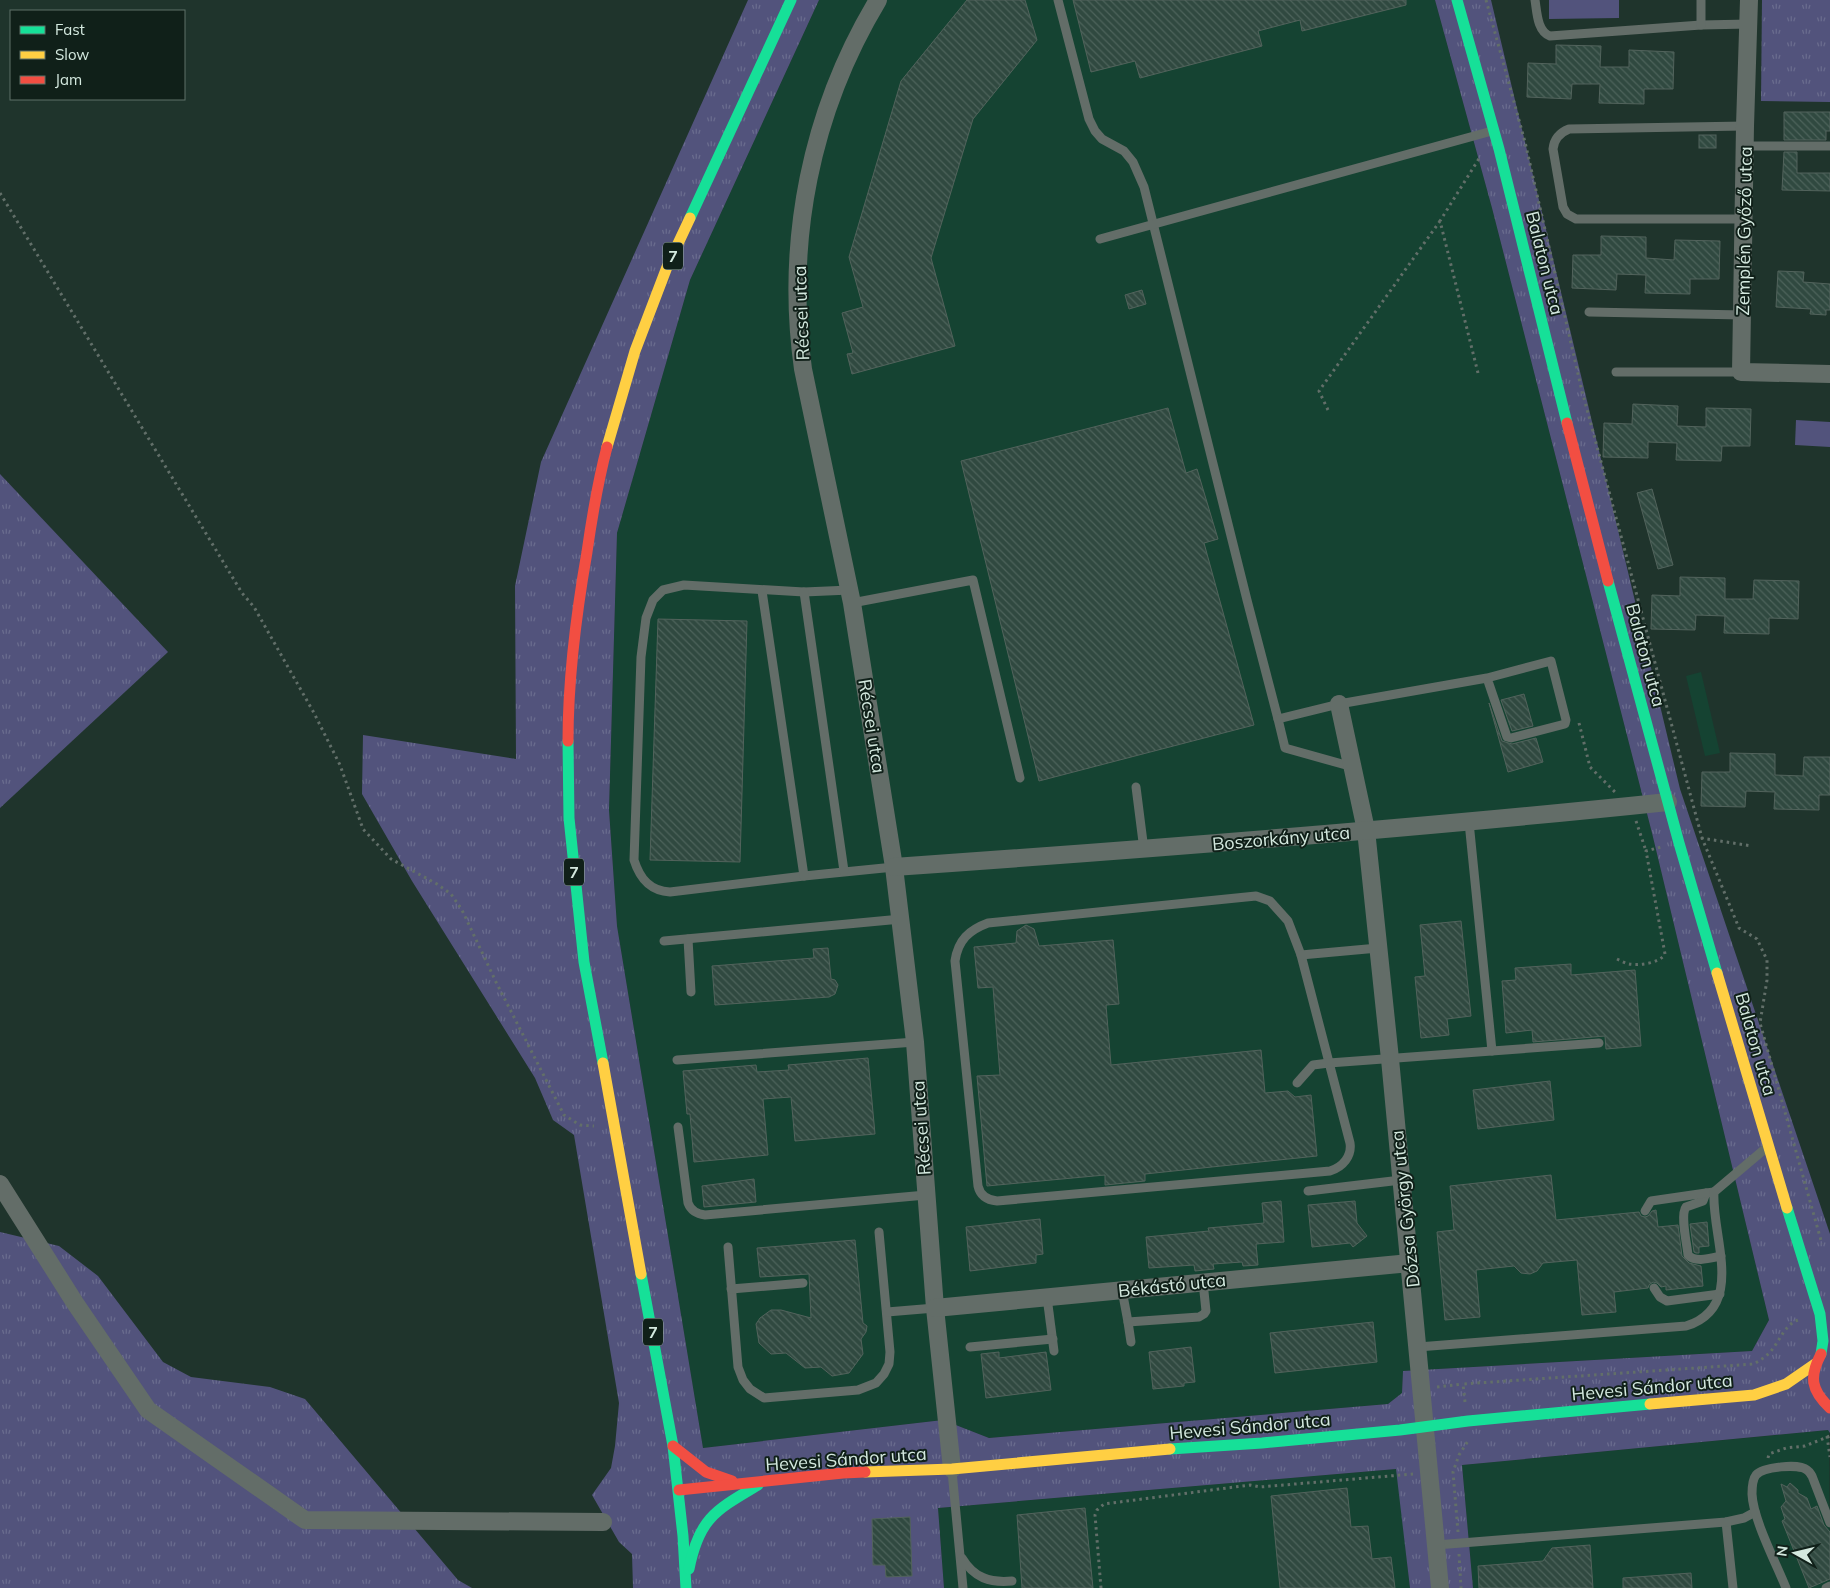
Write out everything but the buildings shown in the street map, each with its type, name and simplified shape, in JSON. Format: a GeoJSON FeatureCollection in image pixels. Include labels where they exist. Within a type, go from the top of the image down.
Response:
{"type":"FeatureCollection","features":[{"type":"Feature","properties":{"kind":"main road","name":"7"},"geometry":{"type":"LineString","coordinates":[[686,1583],[679,1490],[673,1446],[584,962],[569,818],[568,709],[571,656],[596,495],[606,449],[635,351],[667,267],[791,0]]}},
{"type":"Feature","properties":{"kind":"main road","name":"Balaton utca"},"geometry":{"type":"LineString","coordinates":[[1456,0],[1499,149],[1581,480],[1679,843],[1768,1146],[1820,1314]]}},
{"type":"Feature","properties":{"kind":"main road"},"geometry":{"type":"LineString","coordinates":[[1820,1314],[1830,1327]]}},
{"type":"Feature","properties":{"kind":"main road"},"geometry":{"type":"LineString","coordinates":[[1820,1314],[1826,1350]]}},
{"type":"Feature","properties":{"kind":"main road","name":"Hevesi Sándor utca"},"geometry":{"type":"LineString","coordinates":[[679,1490],[843,1473],[952,1469],[1204,1446],[1272,1442],[1400,1430],[1468,1421],[1754,1395],[1786,1384],[1814,1364],[1826,1350]]}},
{"type":"Feature","properties":{"kind":"main road"},"geometry":{"type":"LineString","coordinates":[[1814,1364],[1812,1376],[1814,1389],[1820,1400]]}},
{"type":"Feature","properties":{"kind":"main road"},"geometry":{"type":"LineString","coordinates":[[1754,1395],[1782,1391],[1800,1392],[1811,1394],[1830,1408]]}},
{"type":"Feature","properties":{"kind":"main road"},"geometry":{"type":"LineString","coordinates":[[673,1446],[709,1475],[741,1483],[762,1482]]}},
{"type":"Feature","properties":{"kind":"main road"},"geometry":{"type":"LineString","coordinates":[[686,1583],[696,1541],[705,1523],[720,1508],[762,1482]]}},
{"type":"Feature","properties":{"kind":"street","name":"Récsei utca"},"geometry":{"type":"LineString","coordinates":[[878,0],[849,51],[822,122],[804,200],[797,278],[798,335],[803,369],[851,597],[894,867],[915,1042],[935,1308],[952,1469]]}},
{"type":"Feature","properties":{"kind":"street","name":"Zemplén Győző utca"},"geometry":{"type":"LineString","coordinates":[[1741,372],[1749,0]]}},
{"type":"Feature","properties":{"kind":"street"},"geometry":{"type":"LineString","coordinates":[[1741,372],[1830,374]]}},
{"type":"Feature","properties":{"kind":"street","name":"Dózsa György utca"},"geometry":{"type":"LineString","coordinates":[[1339,704],[1366,830],[1410,1263],[1440,1588]]}},
{"type":"Feature","properties":{"kind":"street","name":"Boszorkány utca"},"geometry":{"type":"LineString","coordinates":[[894,867],[1144,850],[1469,822],[1668,802]]}},
{"type":"Feature","properties":{"kind":"street"},"geometry":{"type":"LineString","coordinates":[[0,1184],[75,1303],[148,1410],[305,1520],[602,1522]]}},
{"type":"Feature","properties":{"kind":"street","name":"Békástó utca"},"geometry":{"type":"LineString","coordinates":[[935,1308],[1410,1263]]}},
{"type":"Feature","properties":{"kind":"lane"},"geometry":{"type":"LineString","coordinates":[[1058,0],[1095,132],[1102,139],[1124,151],[1133,162],[1144,187],[1285,748],[1353,767]]}},
{"type":"Feature","properties":{"kind":"lane"},"geometry":{"type":"LineString","coordinates":[[1535,0],[1542,30],[1550,36],[1701,25],[1749,24]]}},
{"type":"Feature","properties":{"kind":"lane"},"geometry":{"type":"LineString","coordinates":[[1701,0],[1701,25]]}},
{"type":"Feature","properties":{"kind":"lane"},"geometry":{"type":"LineString","coordinates":[[1744,219],[1576,218],[1567,214],[1562,207],[1553,149],[1559,134],[1569,130],[1745,126]]}},
{"type":"Feature","properties":{"kind":"lane"},"geometry":{"type":"LineString","coordinates":[[1100,239],[1493,131]]}},
{"type":"Feature","properties":{"kind":"lane"},"geometry":{"type":"LineString","coordinates":[[1745,146],[1830,146]]}},
{"type":"Feature","properties":{"kind":"lane"},"geometry":{"type":"LineString","coordinates":[[1589,312],[1742,315]]}},
{"type":"Feature","properties":{"kind":"lane"},"geometry":{"type":"LineString","coordinates":[[1616,372],[1741,372]]}},
{"type":"Feature","properties":{"kind":"lane"},"geometry":{"type":"LineString","coordinates":[[894,867],[664,892],[650,886],[641,878],[634,860],[641,657],[646,618],[653,600],[663,590],[684,585],[804,592],[851,597],[972,580],[1020,778]]}},
{"type":"Feature","properties":{"kind":"lane"},"geometry":{"type":"LineString","coordinates":[[762,591],[804,876]]}},
{"type":"Feature","properties":{"kind":"lane"},"geometry":{"type":"LineString","coordinates":[[804,592],[844,871]]}},
{"type":"Feature","properties":{"kind":"lane"},"geometry":{"type":"LineString","coordinates":[[1278,718],[1339,704],[1488,678],[1551,661],[1566,720],[1565,724],[1560,727],[1514,738],[1507,737],[1488,678]]}},
{"type":"Feature","properties":{"kind":"lane"},"geometry":{"type":"LineString","coordinates":[[1136,787],[1144,850]]}},
{"type":"Feature","properties":{"kind":"lane"},"geometry":{"type":"LineString","coordinates":[[1469,822],[1492,1051]]}},
{"type":"Feature","properties":{"kind":"lane"},"geometry":{"type":"LineString","coordinates":[[1256,896],[1270,901],[1283,913],[1288,921],[1301,955],[1329,1063],[1351,1149],[1344,1163],[1335,1170],[997,1201],[988,1199],[979,1192],[955,961],[960,943],[970,931],[988,923],[1256,896]]}},
{"type":"Feature","properties":{"kind":"lane"},"geometry":{"type":"LineString","coordinates":[[664,941],[901,919]]}},
{"type":"Feature","properties":{"kind":"lane"},"geometry":{"type":"LineString","coordinates":[[688,939],[691,992]]}},
{"type":"Feature","properties":{"kind":"lane"},"geometry":{"type":"LineString","coordinates":[[1301,955],[1378,948]]}},
{"type":"Feature","properties":{"kind":"lane"},"geometry":{"type":"LineString","coordinates":[[677,1060],[915,1042]]}},
{"type":"Feature","properties":{"kind":"lane"},"geometry":{"type":"LineString","coordinates":[[1298,1083],[1313,1065],[1599,1043]]}},
{"type":"Feature","properties":{"kind":"lane"},"geometry":{"type":"LineString","coordinates":[[678,1127],[688,1203],[698,1214],[705,1215],[926,1195]]}},
{"type":"Feature","properties":{"kind":"lane"},"geometry":{"type":"LineString","coordinates":[[1721,1256],[1692,1260],[1688,1256],[1684,1210],[1689,1205],[1703,1201],[1710,1192],[1768,1146]]}},
{"type":"Feature","properties":{"kind":"lane"},"geometry":{"type":"LineString","coordinates":[[1308,1191],[1401,1180]]}},
{"type":"Feature","properties":{"kind":"lane"},"geometry":{"type":"LineString","coordinates":[[1645,1212],[1651,1201],[1710,1192]]}},
{"type":"Feature","properties":{"kind":"lane"},"geometry":{"type":"LineString","coordinates":[[1418,1347],[1686,1326],[1700,1322],[1710,1313],[1720,1294],[1722,1277],[1721,1256],[1710,1192]]}},
{"type":"Feature","properties":{"kind":"lane"},"geometry":{"type":"LineString","coordinates":[[728,1246],[738,1366],[743,1380],[750,1389],[764,1398],[858,1390],[876,1383],[884,1374],[889,1364],[887,1312],[879,1232]]}},
{"type":"Feature","properties":{"kind":"lane"},"geometry":{"type":"LineString","coordinates":[[1128,1322],[1199,1317],[1206,1311],[1203,1282]]}},
{"type":"Feature","properties":{"kind":"lane"},"geometry":{"type":"LineString","coordinates":[[732,1289],[803,1283]]}},
{"type":"Feature","properties":{"kind":"lane"},"geometry":{"type":"LineString","coordinates":[[1654,1288],[1660,1297],[1667,1301],[1720,1294]]}},
{"type":"Feature","properties":{"kind":"lane"},"geometry":{"type":"LineString","coordinates":[[1122,1290],[1131,1342]]}},
{"type":"Feature","properties":{"kind":"lane"},"geometry":{"type":"LineString","coordinates":[[1047,1297],[1054,1351]]}},
{"type":"Feature","properties":{"kind":"lane"},"geometry":{"type":"LineString","coordinates":[[887,1312],[935,1308]]}},
{"type":"Feature","properties":{"kind":"lane"},"geometry":{"type":"LineString","coordinates":[[970,1347],[1053,1340]]}},
{"type":"Feature","properties":{"kind":"lane"},"geometry":{"type":"LineString","coordinates":[[1786,1588],[1755,1512],[1752,1492],[1754,1478],[1757,1474],[1768,1469],[1799,1467],[1807,1469],[1812,1476],[1830,1523]]}},
{"type":"Feature","properties":{"kind":"lane"},"geometry":{"type":"LineString","coordinates":[[952,1469],[963,1588]]}},
{"type":"Feature","properties":{"kind":"lane"},"geometry":{"type":"LineString","coordinates":[[1436,1544],[1726,1522],[1744,1518],[1755,1512]]}},
{"type":"Feature","properties":{"kind":"lane"},"geometry":{"type":"LineString","coordinates":[[1726,1522],[1732,1588]]}},
{"type":"Feature","properties":{"kind":"lane"},"geometry":{"type":"LineString","coordinates":[[960,1556],[967,1566],[981,1578],[1000,1582],[1012,1581]]}},
{"type":"Feature","properties":{"kind":"lane"},"geometry":{"type":"LineString","coordinates":[[1826,1588],[1830,1586]]}},
{"type":"Feature","properties":{"kind":"path"},"geometry":{"type":"LineString","coordinates":[[1486,0],[1525,142],[1581,388],[1702,838],[1740,928],[1757,939],[1767,960],[1767,980],[1760,1023],[1822,1245]]}},
{"type":"Feature","properties":{"kind":"path"},"geometry":{"type":"LineString","coordinates":[[1328,410],[1319,391],[1440,221],[1482,154],[1525,142]]}},
{"type":"Feature","properties":{"kind":"path"},"geometry":{"type":"LineString","coordinates":[[0,193],[242,593],[254,607],[314,713],[340,765],[363,829],[391,859],[452,894],[462,910],[496,982],[564,1115],[580,1125],[591,1126],[612,1121]]}},
{"type":"Feature","properties":{"kind":"path"},"geometry":{"type":"LineString","coordinates":[[1440,221],[1478,372]]}},
{"type":"Feature","properties":{"kind":"path"},"geometry":{"type":"LineString","coordinates":[[1578,720],[1590,768],[1631,807],[1646,851],[1665,954],[1657,961],[1632,965],[1618,959]]}},
{"type":"Feature","properties":{"kind":"path"},"geometry":{"type":"LineString","coordinates":[[1646,851],[1702,838],[1752,846]]}},
{"type":"Feature","properties":{"kind":"path"},"geometry":{"type":"LineString","coordinates":[[1422,1389],[1464,1384]]}},
{"type":"Feature","properties":{"kind":"path"},"geometry":{"type":"LineString","coordinates":[[1828,1436],[1830,1440]]}},
{"type":"Feature","properties":{"kind":"path"},"geometry":{"type":"LineString","coordinates":[[1828,1436],[1830,1457]]}},
{"type":"Feature","properties":{"kind":"path"},"geometry":{"type":"LineString","coordinates":[[1768,1469],[1767,1460],[1769,1454],[1786,1448],[1805,1446],[1828,1436]]}},
{"type":"Feature","properties":{"kind":"path"},"geometry":{"type":"LineString","coordinates":[[1101,1588],[1095,1515],[1097,1510],[1104,1504],[1250,1485],[1260,1487],[1429,1473]]}},
{"type":"Feature","properties":{"kind":"shaded area"},"geometry":{"type":"Polygon","coordinates":[[[819,0],[1435,0],[1492,208],[1652,833],[1769,1320],[1752,1351],[1403,1371],[1402,1393],[1388,1404],[989,1438],[943,1420],[703,1448],[617,926],[609,810],[617,533],[690,280],[819,0]]]}},
{"type":"Feature","properties":{"kind":"shaded area"},"geometry":{"type":"Polygon","coordinates":[[[1701,672],[1720,753],[1705,756],[1686,676],[1701,672]]]}},
{"type":"Feature","properties":{"kind":"shaded area"},"geometry":{"type":"Polygon","coordinates":[[[1829,1430],[1830,1588],[1473,1588],[1462,1465],[1829,1430]]]}},
{"type":"Feature","properties":{"kind":"shaded area"},"geometry":{"type":"Polygon","coordinates":[[[1397,1469],[1410,1588],[944,1588],[938,1508],[1397,1469]]]}},
{"type":"Feature","properties":{"kind":"green space"},"geometry":{"type":"Polygon","coordinates":[[[748,0],[819,0],[690,280],[617,533],[609,810],[617,926],[703,1448],[943,1420],[989,1438],[1388,1404],[1402,1393],[1403,1371],[1752,1351],[1769,1320],[1652,833],[1492,208],[1435,0],[1491,0],[1680,789],[1830,1234],[1830,1433],[1828,1430],[1462,1465],[1473,1588],[1410,1588],[1396,1469],[938,1508],[944,1588],[633,1588],[632,1554],[619,1542],[592,1495],[611,1468],[619,1403],[574,1135],[553,1120],[535,1078],[412,881],[362,794],[363,735],[516,759],[515,586],[541,462],[748,0]]]}},
{"type":"Feature","properties":{"kind":"green space"},"geometry":{"type":"Polygon","coordinates":[[[1549,0],[1619,0],[1619,18],[1549,19],[1549,0]]]}},
{"type":"Feature","properties":{"kind":"green space"},"geometry":{"type":"Polygon","coordinates":[[[1762,0],[1830,0],[1830,102],[1761,101],[1762,0]]]}},
{"type":"Feature","properties":{"kind":"green space"},"geometry":{"type":"Polygon","coordinates":[[[1796,420],[1830,422],[1830,447],[1795,445],[1796,420]]]}},
{"type":"Feature","properties":{"kind":"green space"},"geometry":{"type":"Polygon","coordinates":[[[0,474],[168,652],[0,808],[0,474]]]}},
{"type":"Feature","properties":{"kind":"green space"},"geometry":{"type":"Polygon","coordinates":[[[0,1232],[59,1246],[98,1276],[163,1362],[191,1377],[270,1387],[305,1399],[458,1580],[472,1588],[0,1588],[0,1232]]]}},
{"type":"Feature","properties":{"kind":"traffic: fast"},"geometry":{"type":"LineString","coordinates":[[690,218],[791,0]]}},
{"type":"Feature","properties":{"kind":"traffic: fast"},"geometry":{"type":"LineString","coordinates":[[1457,0],[1499,149],[1567,423]]}},
{"type":"Feature","properties":{"kind":"traffic: fast"},"geometry":{"type":"LineString","coordinates":[[1608,581],[1679,843],[1717,973]]}},
{"type":"Feature","properties":{"kind":"traffic: fast"},"geometry":{"type":"LineString","coordinates":[[568,741],[569,818],[584,962],[603,1063]]}},
{"type":"Feature","properties":{"kind":"traffic: fast"},"geometry":{"type":"LineString","coordinates":[[1787,1208],[1820,1314],[1823,1341],[1821,1354]]}},
{"type":"Feature","properties":{"kind":"traffic: fast"},"geometry":{"type":"LineString","coordinates":[[641,1274],[673,1446],[683,1536],[686,1588]]}},
{"type":"Feature","properties":{"kind":"traffic: fast"},"geometry":{"type":"LineString","coordinates":[[1170,1449],[1262,1443],[1650,1404]]}},
{"type":"Feature","properties":{"kind":"traffic: fast"},"geometry":{"type":"LineString","coordinates":[[689,1569],[698,1538],[711,1517],[720,1509],[758,1485]]}},
{"type":"Feature","properties":{"kind":"traffic: slow"},"geometry":{"type":"LineString","coordinates":[[607,447],[635,351],[667,267],[690,218]]}},
{"type":"Feature","properties":{"kind":"traffic: slow"},"geometry":{"type":"LineString","coordinates":[[1717,973],[1787,1208]]}},
{"type":"Feature","properties":{"kind":"traffic: slow"},"geometry":{"type":"LineString","coordinates":[[603,1063],[641,1274]]}},
{"type":"Feature","properties":{"kind":"traffic: slow"},"geometry":{"type":"LineString","coordinates":[[1650,1404],[1754,1395],[1786,1384],[1815,1364]]}},
{"type":"Feature","properties":{"kind":"traffic: slow"},"geometry":{"type":"LineString","coordinates":[[865,1472],[952,1469],[1170,1449]]}},
{"type":"Feature","properties":{"kind":"traffic: jam"},"geometry":{"type":"LineString","coordinates":[[1567,423],[1608,581]]}},
{"type":"Feature","properties":{"kind":"traffic: jam"},"geometry":{"type":"LineString","coordinates":[[568,741],[569,693],[579,599],[593,512],[607,447]]}},
{"type":"Feature","properties":{"kind":"traffic: jam"},"geometry":{"type":"LineString","coordinates":[[1821,1354],[1815,1370],[1814,1383],[1819,1395],[1830,1408]]}},
{"type":"Feature","properties":{"kind":"traffic: jam"},"geometry":{"type":"LineString","coordinates":[[673,1446],[706,1472],[732,1481]]}},
{"type":"Feature","properties":{"kind":"traffic: jam"},"geometry":{"type":"LineString","coordinates":[[679,1490],[865,1472]]}}]}
